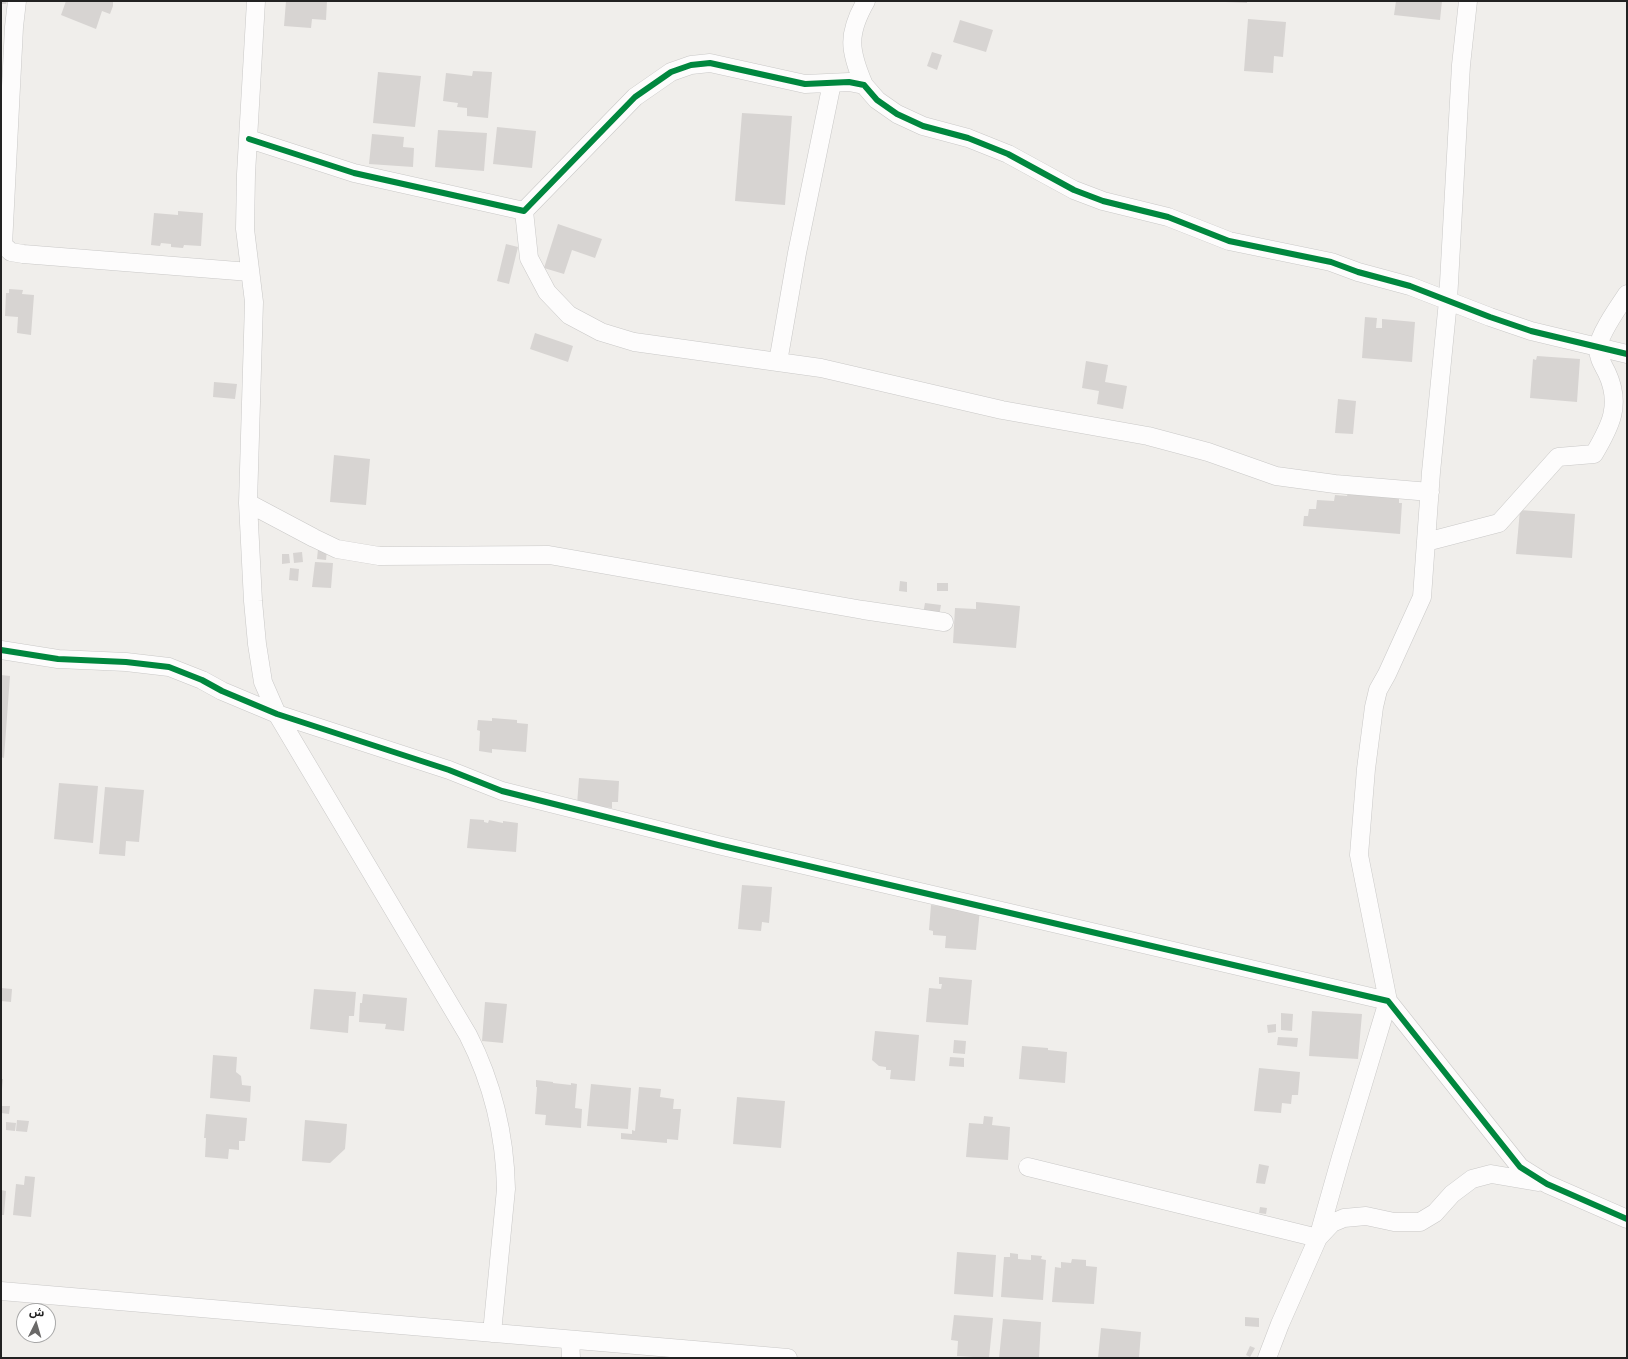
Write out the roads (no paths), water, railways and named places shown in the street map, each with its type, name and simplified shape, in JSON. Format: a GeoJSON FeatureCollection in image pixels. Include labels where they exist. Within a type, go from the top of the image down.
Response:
{"type":"FeatureCollection","features":[{"type":"Feature","properties":{"kind":"street"},"geometry":{"type":"LineString","coordinates":[[17,1],[7,25],[3,246],[11,252],[22,254],[250,272]]}},
{"type":"Feature","properties":{"kind":"street"},"geometry":{"type":"LineString","coordinates":[[256,1],[246,174],[245,229],[254,302],[248,503],[253,601],[257,644],[263,682],[277,714],[468,1035],[487,1077],[499,1121],[505,1166],[506,1189],[492,1333]]}},
{"type":"Feature","properties":{"kind":"street"},"geometry":{"type":"LineString","coordinates":[[866,1],[856,18],[852,36],[852,50],[856,68],[864,84],[877,100],[897,114],[923,126],[968,138],[1008,154],[1074,190],[1103,201],[1168,217],[1229,241],[1331,262],[1358,272],[1410,286],[1531,331],[1627,354]]}},
{"type":"Feature","properties":{"kind":"street"},"geometry":{"type":"LineString","coordinates":[[1468,1],[1461,65],[1448,301],[1431,472],[1422,597],[1387,674],[1378,690],[1374,707],[1366,769],[1359,855],[1388,1001],[1520,1167],[1547,1184],[1627,1219]]}},
{"type":"Feature","properties":{"kind":"street"},"geometry":{"type":"LineString","coordinates":[[864,84],[849,82],[805,84],[710,63],[691,64],[671,72],[635,97],[524,211],[528,258],[546,292],[569,315],[601,332],[634,342],[800,364],[1002,410],[1148,436],[1208,452],[1276,476],[1335,484],[1430,492]]}},
{"type":"Feature","properties":{"kind":"street"},"geometry":{"type":"LineString","coordinates":[[778,362],[797,253],[832,83]]}},
{"type":"Feature","properties":{"kind":"street"},"geometry":{"type":"LineString","coordinates":[[249,139],[354,173],[524,211]]}},
{"type":"Feature","properties":{"kind":"street"},"geometry":{"type":"LineString","coordinates":[[1426,542],[1499,523],[1558,456],[1594,454],[1607,432],[1613,415],[1615,396],[1608,374],[1600,360],[1598,347],[1605,329],[1627,294]]}},
{"type":"Feature","properties":{"kind":"street"},"geometry":{"type":"LineString","coordinates":[[248,503],[337,549],[379,556],[549,555],[864,610],[944,622]]}},
{"type":"Feature","properties":{"kind":"street"},"geometry":{"type":"LineString","coordinates":[[1,650],[58,659],[126,662],[168,667],[202,680],[222,691],[277,714],[449,770],[510,792],[718,845],[1388,1001]]}},
{"type":"Feature","properties":{"kind":"street"},"geometry":{"type":"LineString","coordinates":[[1267,1358],[1280,1324],[1318,1238],[1388,1001]]}},
{"type":"Feature","properties":{"kind":"street"},"geometry":{"type":"LineString","coordinates":[[1028,1167],[1318,1238]]}},
{"type":"Feature","properties":{"kind":"street"},"geometry":{"type":"LineString","coordinates":[[1318,1238],[1332,1223],[1344,1218],[1366,1216],[1394,1222],[1420,1222],[1435,1213],[1452,1194],[1472,1179],[1491,1174],[1547,1184]]}},
{"type":"Feature","properties":{"kind":"street"},"geometry":{"type":"LineString","coordinates":[[1,1291],[788,1358]]}},
{"type":"Feature","properties":{"kind":"street"},"geometry":{"type":"LineString","coordinates":[[570,1340],[571,1358]]}}]}
